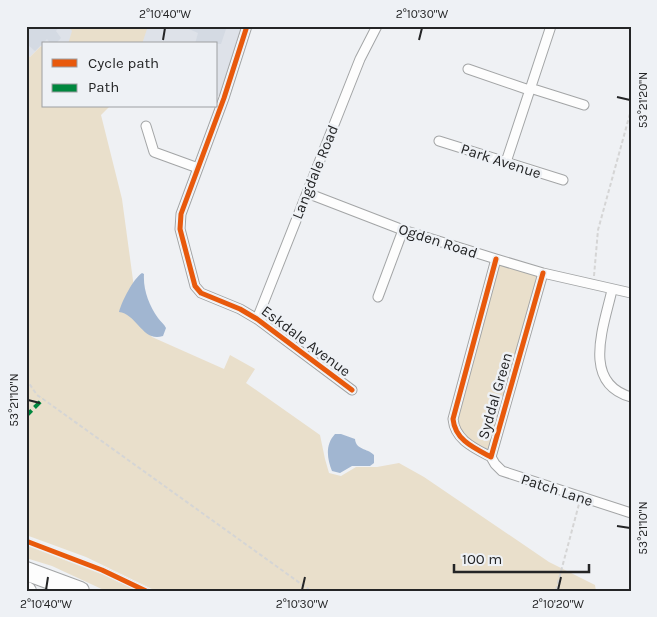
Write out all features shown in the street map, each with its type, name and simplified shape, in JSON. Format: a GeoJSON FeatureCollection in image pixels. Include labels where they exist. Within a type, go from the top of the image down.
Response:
{"type":"FeatureCollection","features":[{"type":"Feature","properties":{"kind":"highway"},"geometry":{"type":"LineString","coordinates":[[26,571],[80,591]]}},
{"type":"Feature","properties":{"kind":"street","name":"Eskdale Avenue"},"geometry":{"type":"LineString","coordinates":[[247,26],[224,98],[179,222],[195,286],[201,293],[240,309],[257,319],[352,390]]}},
{"type":"Feature","properties":{"kind":"street","name":"Langdale Road"},"geometry":{"type":"LineString","coordinates":[[257,319],[360,59],[377,26]]}},
{"type":"Feature","properties":{"kind":"street"},"geometry":{"type":"LineString","coordinates":[[506,162],[550,26]]}},
{"type":"Feature","properties":{"kind":"street"},"geometry":{"type":"LineString","coordinates":[[468,69],[584,105]]}},
{"type":"Feature","properties":{"kind":"street"},"geometry":{"type":"LineString","coordinates":[[146,126],[154,152],[198,168]]}},
{"type":"Feature","properties":{"kind":"street","name":"Park Avenue"},"geometry":{"type":"LineString","coordinates":[[439,141],[563,180]]}},
{"type":"Feature","properties":{"kind":"street","name":"Ogden Road"},"geometry":{"type":"LineString","coordinates":[[307,193],[403,230],[496,259],[543,273],[631,293]]}},
{"type":"Feature","properties":{"kind":"street"},"geometry":{"type":"LineString","coordinates":[[378,297],[403,230]]}},
{"type":"Feature","properties":{"kind":"street","name":"Syddal Green"},"geometry":{"type":"LineString","coordinates":[[496,259],[453,419],[454,428],[458,436],[475,449],[491,456],[543,273]]}},
{"type":"Feature","properties":{"kind":"street"},"geometry":{"type":"LineString","coordinates":[[612,290],[600,344],[601,371],[608,384],[620,394],[631,397]]}},
{"type":"Feature","properties":{"kind":"street","name":"Patch Lane"},"geometry":{"type":"LineString","coordinates":[[491,456],[495,464],[502,471],[631,513]]}},
{"type":"Feature","properties":{"kind":"lane"},"geometry":{"type":"LineString","coordinates":[[26,540],[102,570],[146,591]]}},
{"type":"Feature","properties":{"kind":"path"},"geometry":{"type":"LineString","coordinates":[[593,285],[598,230],[631,110]]}},
{"type":"Feature","properties":{"kind":"path"},"geometry":{"type":"LineString","coordinates":[[26,379],[37,395],[43,400],[312,591]]}},
{"type":"Feature","properties":{"kind":"path"},"geometry":{"type":"LineString","coordinates":[[556,590],[581,497]]}},
{"type":"Feature","properties":{"kind":"shaded area"},"geometry":{"type":"Polygon","coordinates":[[[26,26],[247,26],[224,98],[218,96],[218,42],[42,42],[42,47],[30,57],[26,53],[26,26]]]}},
{"type":"Feature","properties":{"kind":"shaded area"},"geometry":{"type":"Polygon","coordinates":[[[68,26],[148,26],[143,42],[69,42],[72,31],[68,26]]]}},
{"type":"Feature","properties":{"kind":"shaded area"},"geometry":{"type":"Polygon","coordinates":[[[42,47],[42,108],[108,108],[101,115],[122,199],[138,317],[152,337],[224,369],[230,355],[255,369],[246,383],[320,435],[329,473],[341,476],[356,467],[377,467],[399,463],[424,477],[549,562],[595,585],[596,591],[156,591],[86,557],[26,535],[26,53],[30,57],[42,47]]]}},
{"type":"Feature","properties":{"kind":"shaded area"},"geometry":{"type":"Polygon","coordinates":[[[496,259],[543,273],[491,457],[454,428],[496,259]]]}},
{"type":"Feature","properties":{"kind":"shaded area"},"geometry":{"type":"Polygon","coordinates":[[[26,541],[60,552],[146,591],[106,591],[52,566],[26,558],[26,541]]]}},
{"type":"Feature","properties":{"kind":"water"},"geometry":{"type":"Polygon","coordinates":[[[142,273],[144,274],[144,286],[149,303],[166,328],[163,336],[156,337],[150,335],[131,318],[119,312],[128,291],[142,273]]]}},
{"type":"Feature","properties":{"kind":"water"},"geometry":{"type":"Polygon","coordinates":[[[335,434],[355,439],[357,445],[374,455],[374,463],[370,466],[352,466],[340,473],[332,471],[328,447],[335,434]]]}},
{"type":"Feature","properties":{"kind":"building"},"geometry":{"type":"Polygon","coordinates":[[[26,26],[60,26],[56,31],[61,38],[57,42],[49,42],[47,39],[35,51],[26,43],[26,26]]]}},
{"type":"Feature","properties":{"kind":"building"},"geometry":{"type":"Polygon","coordinates":[[[182,26],[227,26],[221,44],[218,44],[218,42],[196,42],[198,33],[182,26]]]}},
{"type":"Feature","properties":{"kind":"marked path"},"geometry":{"type":"LineString","coordinates":[[26,416],[43,399]]}},
{"type":"Feature","properties":{"kind":"cycle path"},"geometry":{"type":"LineString","coordinates":[[247,26],[224,98],[181,214],[180,229],[195,286],[201,293],[240,309],[257,319],[352,390]]}},
{"type":"Feature","properties":{"kind":"cycle path"},"geometry":{"type":"LineString","coordinates":[[496,259],[453,419],[457,433],[461,438],[472,447],[491,457],[543,273]]}},
{"type":"Feature","properties":{"kind":"cycle path"},"geometry":{"type":"LineString","coordinates":[[26,541],[102,570],[146,591]]}}]}
